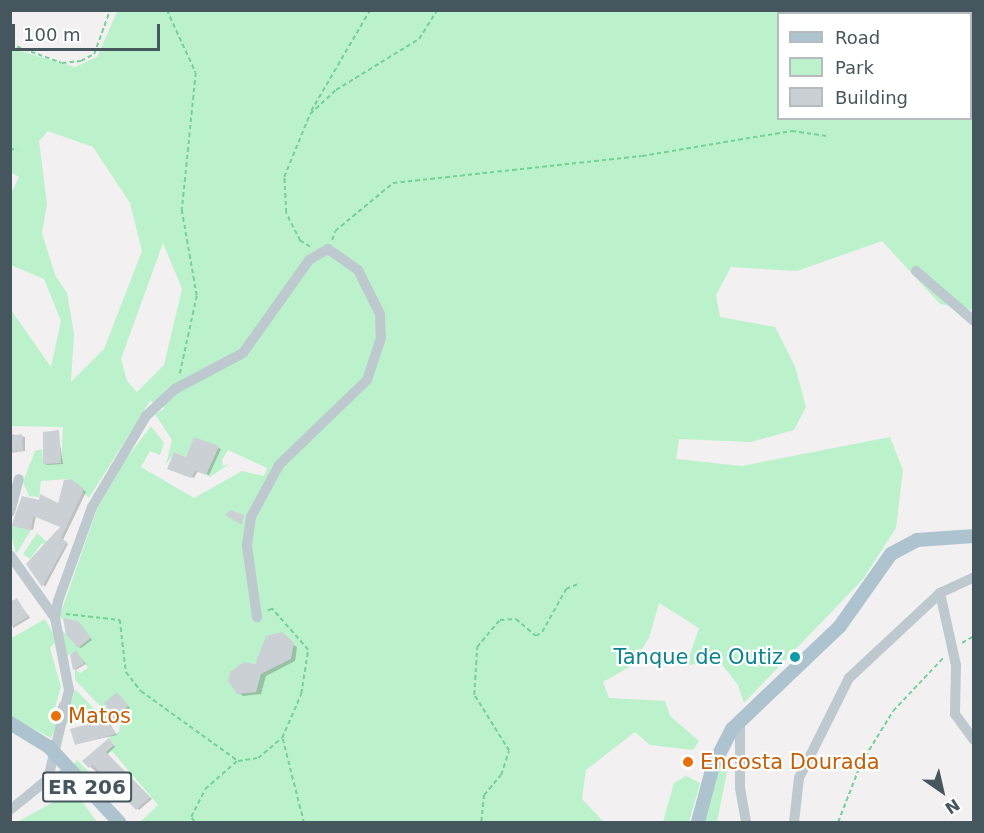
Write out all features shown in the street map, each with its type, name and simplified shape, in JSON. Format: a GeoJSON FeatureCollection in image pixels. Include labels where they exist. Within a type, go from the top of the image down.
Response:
{"type":"FeatureCollection","features":[{"type":"Feature","properties":{"kind":"main road"},"geometry":{"type":"LineString","coordinates":[[698,822],[717,755],[740,719],[840,626],[897,548],[925,538],[974,536]]}},
{"type":"Feature","properties":{"kind":"main road","name":"ER 206"},"geometry":{"type":"LineString","coordinates":[[10,723],[55,752],[119,822]]}},
{"type":"Feature","properties":{"kind":"street"},"geometry":{"type":"LineString","coordinates":[[55,616],[92,507],[146,416],[176,389],[243,352],[324,250],[358,270],[380,315],[381,338],[367,380],[279,465],[251,517],[247,546],[257,617]]}},
{"type":"Feature","properties":{"kind":"street"},"geometry":{"type":"LineString","coordinates":[[916,271],[973,321]]}},
{"type":"Feature","properties":{"kind":"street"},"geometry":{"type":"LineString","coordinates":[[10,512],[19,479]]}},
{"type":"Feature","properties":{"kind":"street"},"geometry":{"type":"LineString","coordinates":[[10,555],[55,616],[69,677],[48,779]]}},
{"type":"Feature","properties":{"kind":"street"},"geometry":{"type":"LineString","coordinates":[[794,822],[799,778],[849,678],[940,593],[974,577]]}},
{"type":"Feature","properties":{"kind":"street"},"geometry":{"type":"LineString","coordinates":[[940,593],[949,652],[956,666],[955,714],[974,740]]}},
{"type":"Feature","properties":{"kind":"street"},"geometry":{"type":"LineString","coordinates":[[740,719],[740,788],[746,822]]}},
{"type":"Feature","properties":{"kind":"street"},"geometry":{"type":"LineString","coordinates":[[10,810],[48,779],[73,772]]}},
{"type":"Feature","properties":{"kind":"path"},"geometry":{"type":"LineString","coordinates":[[10,44],[62,63],[81,61],[94,54],[110,10]]}},
{"type":"Feature","properties":{"kind":"path"},"geometry":{"type":"LineString","coordinates":[[167,10],[196,73],[182,210],[197,296],[176,389]]}},
{"type":"Feature","properties":{"kind":"path"},"geometry":{"type":"LineString","coordinates":[[370,10],[310,114],[284,177],[286,213],[300,241],[324,250],[335,231],[393,183],[642,156],[792,131],[829,136]]}},
{"type":"Feature","properties":{"kind":"path"},"geometry":{"type":"LineString","coordinates":[[310,114],[336,90],[419,39],[437,10]]}},
{"type":"Feature","properties":{"kind":"path"},"geometry":{"type":"LineString","coordinates":[[10,148],[17,152]]}},
{"type":"Feature","properties":{"kind":"path"},"geometry":{"type":"LineString","coordinates":[[481,822],[484,795],[501,775],[509,751],[474,695],[477,647],[500,620],[516,619],[536,636],[542,632],[566,590],[578,584]]}},
{"type":"Feature","properties":{"kind":"path"},"geometry":{"type":"LineString","coordinates":[[195,822],[191,817],[205,789],[237,761],[258,758],[282,738],[301,694],[308,650],[272,609],[257,617]]}},
{"type":"Feature","properties":{"kind":"path"},"geometry":{"type":"LineString","coordinates":[[55,616],[120,620],[126,672],[141,691],[237,761]]}},
{"type":"Feature","properties":{"kind":"path"},"geometry":{"type":"LineString","coordinates":[[838,822],[861,764],[893,711],[949,652],[974,636]]}},
{"type":"Feature","properties":{"kind":"path"},"geometry":{"type":"LineString","coordinates":[[282,738],[304,822]]}},
{"type":"Feature","properties":{"kind":"green space"},"geometry":{"type":"Polygon","coordinates":[[[118,10],[973,11],[973,310],[940,304],[882,241],[797,271],[731,267],[716,295],[720,317],[775,327],[795,366],[806,407],[794,430],[751,442],[679,439],[676,459],[742,466],[890,437],[903,470],[896,528],[863,579],[744,703],[738,685],[717,658],[686,666],[699,628],[659,603],[649,638],[631,666],[603,682],[609,698],[665,701],[670,716],[699,741],[693,750],[650,745],[635,732],[586,770],[582,799],[604,822],[140,822],[158,805],[112,751],[91,767],[114,745],[109,737],[119,732],[121,717],[115,716],[128,706],[117,693],[107,713],[75,680],[75,669],[80,673],[88,668],[76,651],[67,656],[61,629],[74,644],[78,621],[59,618],[97,509],[126,459],[151,426],[164,443],[160,455],[150,451],[141,467],[194,498],[242,471],[264,476],[267,468],[228,450],[222,460],[223,466],[229,464],[210,477],[206,475],[219,447],[194,437],[186,457],[175,452],[166,464],[172,440],[155,414],[165,408],[150,401],[89,498],[69,479],[41,481],[39,497],[29,496],[23,482],[35,451],[42,449],[43,464],[61,463],[63,427],[11,426],[11,310],[51,367],[61,321],[44,279],[11,265],[11,194],[19,177],[11,172],[10,48],[75,67],[97,57],[118,10]],[[48,131],[39,141],[47,204],[42,233],[55,275],[67,293],[74,334],[71,382],[104,349],[142,251],[130,203],[93,147],[48,131]],[[163,243],[121,359],[127,381],[137,392],[164,365],[182,289],[163,243]]]}},
{"type":"Feature","properties":{"kind":"green space"},"geometry":{"type":"Polygon","coordinates":[[[12,526],[31,530],[16,554],[11,533],[12,526]]]}},
{"type":"Feature","properties":{"kind":"green space"},"geometry":{"type":"Polygon","coordinates":[[[37,533],[48,543],[41,544],[30,559],[23,554],[37,533]]]}},
{"type":"Feature","properties":{"kind":"green space"},"geometry":{"type":"Polygon","coordinates":[[[45,619],[57,641],[50,648],[61,687],[52,717],[60,719],[51,738],[11,717],[10,639],[45,619]]]}},
{"type":"Feature","properties":{"kind":"green space"},"geometry":{"type":"Polygon","coordinates":[[[75,689],[98,713],[83,726],[78,717],[65,726],[75,689]]]}},
{"type":"Feature","properties":{"kind":"green space"},"geometry":{"type":"Polygon","coordinates":[[[77,760],[102,785],[121,792],[106,799],[74,764],[77,760]]]}},
{"type":"Feature","properties":{"kind":"green space"},"geometry":{"type":"Polygon","coordinates":[[[721,763],[728,767],[717,822],[705,822],[721,763]]]}},
{"type":"Feature","properties":{"kind":"green space"},"geometry":{"type":"Polygon","coordinates":[[[686,776],[700,783],[689,822],[663,822],[674,783],[686,776]]]}},
{"type":"Feature","properties":{"kind":"green space"},"geometry":{"type":"Polygon","coordinates":[[[70,793],[76,793],[97,822],[17,822],[70,793]]]}},
{"type":"Feature","properties":{"kind":"building"},"geometry":{"type":"Polygon","coordinates":[[[59,430],[61,463],[43,464],[43,432],[59,430]]]}},
{"type":"Feature","properties":{"kind":"building"},"geometry":{"type":"Polygon","coordinates":[[[22,434],[23,451],[10,452],[10,436],[22,434]]]}},
{"type":"Feature","properties":{"kind":"building"},"geometry":{"type":"Polygon","coordinates":[[[194,437],[219,446],[206,475],[195,471],[191,478],[167,469],[174,452],[186,457],[194,437]]]}},
{"type":"Feature","properties":{"kind":"building"},"geometry":{"type":"Polygon","coordinates":[[[71,479],[84,489],[61,538],[67,542],[42,587],[26,564],[60,527],[33,516],[31,530],[12,526],[14,518],[22,496],[39,500],[40,494],[58,503],[64,480],[71,479]]]}},
{"type":"Feature","properties":{"kind":"building"},"geometry":{"type":"Polygon","coordinates":[[[230,510],[244,515],[242,525],[225,515],[230,510]]]}},
{"type":"Feature","properties":{"kind":"building"},"geometry":{"type":"Polygon","coordinates":[[[17,598],[28,617],[10,627],[10,602],[17,598]]]}},
{"type":"Feature","properties":{"kind":"building"},"geometry":{"type":"Polygon","coordinates":[[[63,618],[78,621],[91,638],[78,648],[66,635],[63,618]]]}},
{"type":"Feature","properties":{"kind":"building"},"geometry":{"type":"Polygon","coordinates":[[[282,632],[294,643],[291,659],[261,674],[256,692],[237,694],[228,681],[230,672],[244,662],[255,664],[266,636],[282,632]]]}},
{"type":"Feature","properties":{"kind":"building"},"geometry":{"type":"Polygon","coordinates":[[[76,650],[84,663],[73,670],[70,655],[76,650]]]}},
{"type":"Feature","properties":{"kind":"building"},"geometry":{"type":"Polygon","coordinates":[[[117,692],[128,706],[108,723],[116,734],[75,745],[70,729],[91,723],[89,718],[108,707],[104,703],[117,692]]]}},
{"type":"Feature","properties":{"kind":"building"},"geometry":{"type":"Polygon","coordinates":[[[109,738],[114,745],[106,752],[150,797],[136,810],[93,765],[89,768],[82,761],[109,738]]]}},
{"type":"Feature","properties":{"kind":"place","name":"Tanque de Outiz"},"geometry":{"type":"Point","coordinates":[795,657]}},
{"type":"Feature","properties":{"kind":"place","name":"Matos"},"geometry":{"type":"Point","coordinates":[56,716]}},
{"type":"Feature","properties":{"kind":"place","name":"Encosta Dourada"},"geometry":{"type":"Point","coordinates":[688,762]}}]}
